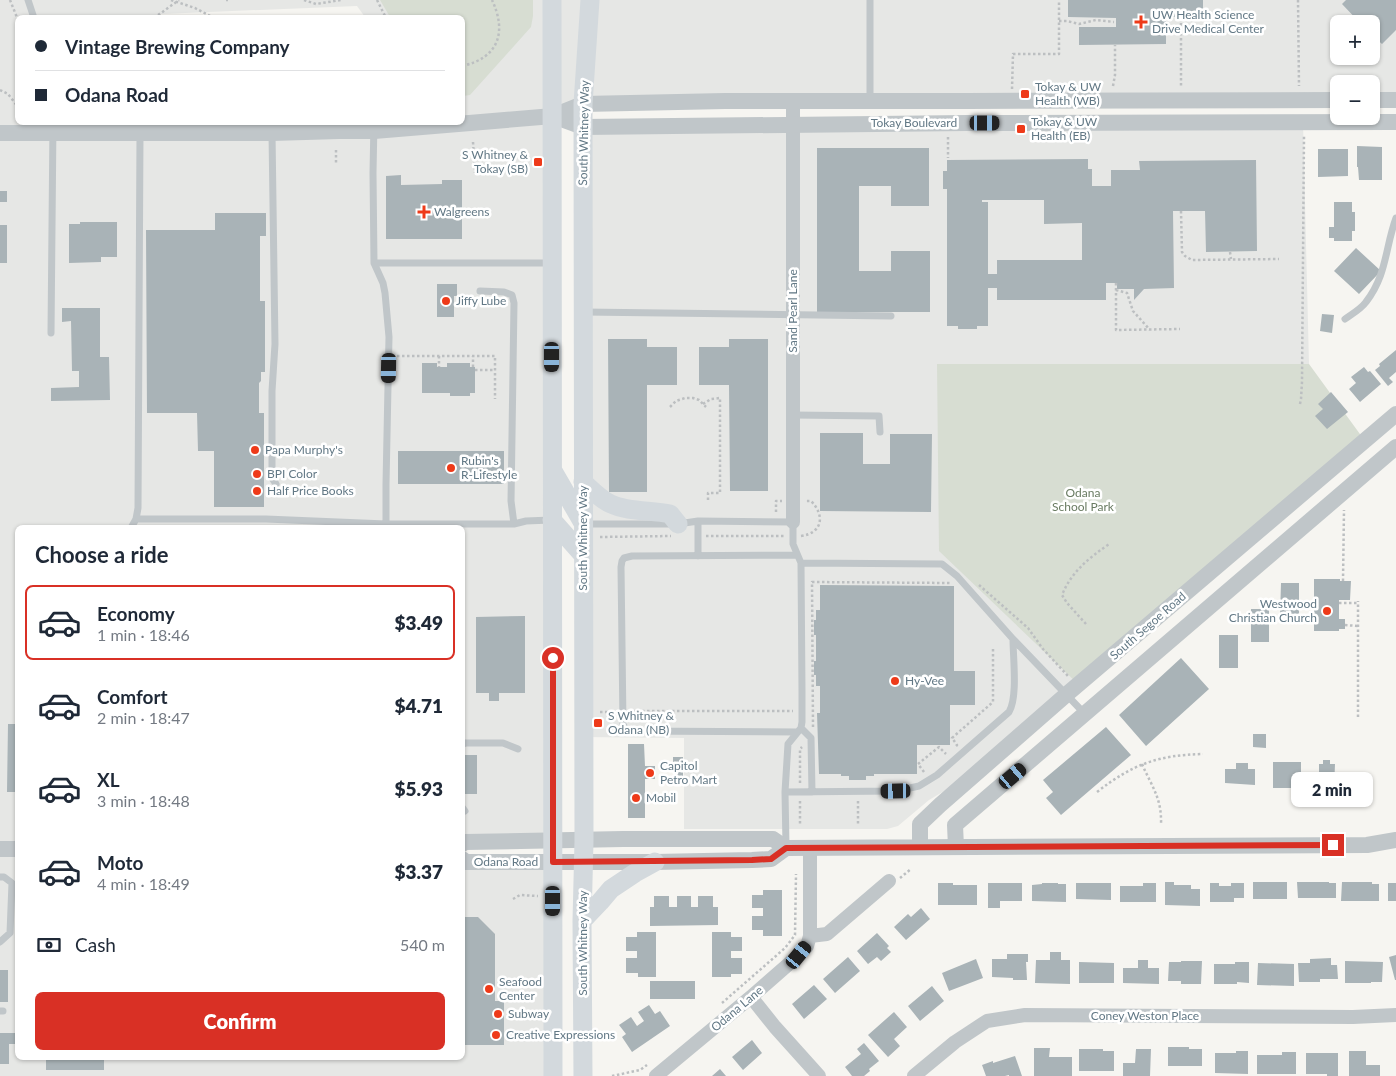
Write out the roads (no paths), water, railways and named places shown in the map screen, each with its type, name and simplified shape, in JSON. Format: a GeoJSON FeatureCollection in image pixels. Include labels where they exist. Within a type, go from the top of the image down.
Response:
{"type":"FeatureCollection","features":[{"type":"Feature","properties":{"kind":"main road"},"geometry":{"type":"LineString","coordinates":[[552,0],[553,1076]]}},
{"type":"Feature","properties":{"kind":"main road","name":"South Whitney Way"},"geometry":{"type":"LineString","coordinates":[[583,1076],[583,104],[590,0]]}},
{"type":"Feature","properties":{"kind":"main road"},"geometry":{"type":"LineString","coordinates":[[552,471],[583,524]]}},
{"type":"Feature","properties":{"kind":"main road"},"geometry":{"type":"LineString","coordinates":[[583,482],[603,500],[612,504],[623,508],[670,514],[678,524]]}},
{"type":"Feature","properties":{"kind":"main road"},"geometry":{"type":"LineString","coordinates":[[552,520],[583,555]]}},
{"type":"Feature","properties":{"kind":"main road"},"geometry":{"type":"LineString","coordinates":[[582,921],[611,889],[656,862]]}},
{"type":"Feature","properties":{"kind":"street","name":"Tokay Boulevard"},"geometry":{"type":"LineString","coordinates":[[465,121],[553,116],[583,104],[725,101],[1330,100]]}},
{"type":"Feature","properties":{"kind":"street"},"geometry":{"type":"LineString","coordinates":[[1380,100],[1396,100]]}},
{"type":"Feature","properties":{"kind":"street","name":"Sand Pearl Lane"},"geometry":{"type":"LineString","coordinates":[[792,101],[792,522]]}},
{"type":"Feature","properties":{"kind":"street","name":"Tokay Boulevard"},"geometry":{"type":"LineString","coordinates":[[553,116],[583,127],[1396,122]]}},
{"type":"Feature","properties":{"kind":"street","name":"Tokay Boulevard"},"geometry":{"type":"LineString","coordinates":[[0,133],[53,128],[140,134],[272,133],[338,131],[407,125]]}},
{"type":"Feature","properties":{"kind":"street","name":"South Segoe Road"},"geometry":{"type":"LineString","coordinates":[[920,847],[920,824],[924,820],[1066,694],[1396,414]]}},
{"type":"Feature","properties":{"kind":"street","name":"South Segoe Road"},"geometry":{"type":"LineString","coordinates":[[956,847],[955,825],[1396,447]]}},
{"type":"Feature","properties":{"kind":"street","name":"Odana Road"},"geometry":{"type":"LineString","coordinates":[[465,842],[773,839],[786,848]]}},
{"type":"Feature","properties":{"kind":"street","name":"Odana Road"},"geometry":{"type":"LineString","coordinates":[[465,861],[656,862],[771,859],[786,848],[810,847],[1367,845],[1396,840]]}},
{"type":"Feature","properties":{"kind":"street","name":"Odana Road"},"geometry":{"type":"LineString","coordinates":[[1367,845],[1396,852]]}},
{"type":"Feature","properties":{"kind":"street"},"geometry":{"type":"LineString","coordinates":[[810,847],[810,936],[827,934],[889,881]]}},
{"type":"Feature","properties":{"kind":"street"},"geometry":{"type":"LineString","coordinates":[[0,849],[15,849]]}},
{"type":"Feature","properties":{"kind":"street","name":"Odana Lane"},"geometry":{"type":"LineString","coordinates":[[656,1076],[799,955],[807,946],[810,936]]}},
{"type":"Feature","properties":{"kind":"street"},"geometry":{"type":"LineString","coordinates":[[751,997],[819,1076]]}},
{"type":"Feature","properties":{"kind":"street","name":"Coney Weston Place"},"geometry":{"type":"LineString","coordinates":[[914,1076],[954,1042],[987,1021],[1025,1015],[1353,1017],[1396,1015]]}},
{"type":"Feature","properties":{"kind":"lane"},"geometry":{"type":"LineString","coordinates":[[28,0],[33,15]]}},
{"type":"Feature","properties":{"kind":"lane"},"geometry":{"type":"LineString","coordinates":[[870,0],[870,101]]}},
{"type":"Feature","properties":{"kind":"lane"},"geometry":{"type":"LineString","coordinates":[[374,127],[374,263],[383,283],[389,337],[386,524]]}},
{"type":"Feature","properties":{"kind":"lane"},"geometry":{"type":"LineString","coordinates":[[51,333],[53,128]]}},
{"type":"Feature","properties":{"kind":"lane"},"geometry":{"type":"LineString","coordinates":[[272,133],[274,351],[272,478],[276,484]]}},
{"type":"Feature","properties":{"kind":"lane"},"geometry":{"type":"LineString","coordinates":[[133,525],[136,518],[138,498],[140,134]]}},
{"type":"Feature","properties":{"kind":"lane"},"geometry":{"type":"LineString","coordinates":[[1345,319],[1365,304],[1381,276],[1396,218]]}},
{"type":"Feature","properties":{"kind":"lane"},"geometry":{"type":"LineString","coordinates":[[374,263],[552,263]]}},
{"type":"Feature","properties":{"kind":"lane"},"geometry":{"type":"LineString","coordinates":[[480,291],[504,292],[512,295],[514,303],[510,501],[514,524]]}},
{"type":"Feature","properties":{"kind":"lane"},"geometry":{"type":"LineString","coordinates":[[584,312],[892,316]]}},
{"type":"Feature","properties":{"kind":"lane"},"geometry":{"type":"LineString","coordinates":[[793,415],[879,416],[880,432]]}},
{"type":"Feature","properties":{"kind":"lane"},"geometry":{"type":"LineString","coordinates":[[136,518],[277,519],[386,524],[514,524],[526,521],[552,520]]}},
{"type":"Feature","properties":{"kind":"lane"},"geometry":{"type":"LineString","coordinates":[[277,519],[277,525]]}},
{"type":"Feature","properties":{"kind":"lane"},"geometry":{"type":"LineString","coordinates":[[698,521],[698,556]]}},
{"type":"Feature","properties":{"kind":"lane"},"geometry":{"type":"LineString","coordinates":[[583,524],[678,524],[698,521],[792,522],[792,544],[801,563],[802,692],[799,730],[788,744],[784,792],[786,848]]}},
{"type":"Feature","properties":{"kind":"lane"},"geometry":{"type":"LineString","coordinates":[[797,555],[632,556],[624,558],[622,561],[623,712],[624,727],[632,731],[799,730],[811,738],[812,792]]}},
{"type":"Feature","properties":{"kind":"lane"},"geometry":{"type":"LineString","coordinates":[[801,563],[942,564],[957,576],[1013,639],[1085,714]]}},
{"type":"Feature","properties":{"kind":"lane"},"geometry":{"type":"LineString","coordinates":[[784,792],[896,791],[911,789],[930,780],[1012,708],[1014,693],[1013,639]]}},
{"type":"Feature","properties":{"kind":"lane"},"geometry":{"type":"LineString","coordinates":[[465,743],[503,743],[518,749]]}},
{"type":"Feature","properties":{"kind":"lane"},"geometry":{"type":"LineString","coordinates":[[0,878],[4,878],[12,883],[10,933],[0,942]]}},
{"type":"Feature","properties":{"kind":"place","name":"UW Health Science Drive Medical Center"},"geometry":{"type":"Point","coordinates":[1141,22]}},
{"type":"Feature","properties":{"kind":"place","name":"Tokay & UW Health (WB)"},"geometry":{"type":"Point","coordinates":[1025,94]}},
{"type":"Feature","properties":{"kind":"place","name":"Tokay & UW Health (EB)"},"geometry":{"type":"Point","coordinates":[1021,129]}},
{"type":"Feature","properties":{"kind":"place","name":"S Whitney & Tokay (SB)"},"geometry":{"type":"Point","coordinates":[538,162]}},
{"type":"Feature","properties":{"kind":"place","name":"Walgreens"},"geometry":{"type":"Point","coordinates":[424,212]}},
{"type":"Feature","properties":{"kind":"place","name":"Jiffy Lube"},"geometry":{"type":"Point","coordinates":[446,301]}},
{"type":"Feature","properties":{"kind":"place","name":"Papa Murphy's"},"geometry":{"type":"Point","coordinates":[255,450]}},
{"type":"Feature","properties":{"kind":"place","name":"Rubin's R-Lifestyle"},"geometry":{"type":"Point","coordinates":[451,468]}},
{"type":"Feature","properties":{"kind":"place","name":"BPI Color"},"geometry":{"type":"Point","coordinates":[257,474]}},
{"type":"Feature","properties":{"kind":"place","name":"Half Price Books"},"geometry":{"type":"Point","coordinates":[257,491]}},
{"type":"Feature","properties":{"kind":"place","name":"Westwood Christian Church"},"geometry":{"type":"Point","coordinates":[1327,611]}},
{"type":"Feature","properties":{"kind":"place","name":"Hy-Vee"},"geometry":{"type":"Point","coordinates":[895,681]}},
{"type":"Feature","properties":{"kind":"place","name":"S Whitney & Odana (NB)"},"geometry":{"type":"Point","coordinates":[598,723]}},
{"type":"Feature","properties":{"kind":"place","name":"Capitol Petro Mart"},"geometry":{"type":"Point","coordinates":[650,773]}},
{"type":"Feature","properties":{"kind":"place","name":"Mobil"},"geometry":{"type":"Point","coordinates":[636,798]}},
{"type":"Feature","properties":{"kind":"place","name":"Seafood Center"},"geometry":{"type":"Point","coordinates":[489,989]}},
{"type":"Feature","properties":{"kind":"place","name":"Subway"},"geometry":{"type":"Point","coordinates":[498,1014]}},
{"type":"Feature","properties":{"kind":"place","name":"Creative Expressions"},"geometry":{"type":"Point","coordinates":[496,1035]}},
{"type":"Feature","properties":{"kind":"park label","name":"Odana School Park"},"geometry":{"type":"Point","coordinates":[1083,500]}}]}
